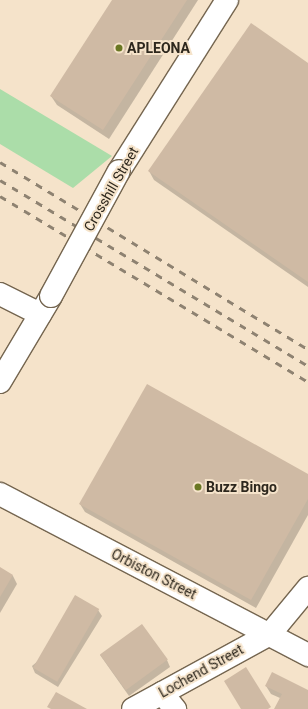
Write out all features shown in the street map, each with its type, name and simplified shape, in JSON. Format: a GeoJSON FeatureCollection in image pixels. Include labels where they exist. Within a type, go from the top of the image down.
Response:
{"type":"FeatureCollection","features":[{"type":"Feature","properties":{"kind":"street","name":"Crosshill Street"},"geometry":{"type":"LineString","coordinates":[[0,382],[51,296],[119,171],[227,0]]}},
{"type":"Feature","properties":{"kind":"street"},"geometry":{"type":"LineString","coordinates":[[0,294],[40,314]]}},
{"type":"Feature","properties":{"kind":"street","name":"Orbiston Street"},"geometry":{"type":"LineString","coordinates":[[0,494],[308,655]]}},
{"type":"Feature","properties":{"kind":"street"},"geometry":{"type":"LineString","coordinates":[[270,634],[308,588]]}},
{"type":"Feature","properties":{"kind":"street","name":"Lochend Street"},"geometry":{"type":"LineString","coordinates":[[132,709],[168,701],[270,634]]}},
{"type":"Feature","properties":{"kind":"green space"},"geometry":{"type":"Polygon","coordinates":[[[0,89],[112,156],[73,188],[0,144],[0,89]]]}},
{"type":"Feature","properties":{"kind":"building","name":"APLEONA"},"geometry":{"type":"Polygon","coordinates":[[[112,0],[187,0],[103,130],[50,96],[112,0]]]}},
{"type":"Feature","properties":{"kind":"building"},"geometry":{"type":"Polygon","coordinates":[[[251,23],[308,63],[308,282],[148,171],[251,23]]]}},
{"type":"Feature","properties":{"kind":"building","name":"Buzz Bingo"},"geometry":{"type":"Polygon","coordinates":[[[147,384],[308,474],[308,499],[251,600],[79,504],[147,384]]]}},
{"type":"Feature","properties":{"kind":"building"},"geometry":{"type":"Polygon","coordinates":[[[0,567],[13,575],[0,597],[0,567]]]}},
{"type":"Feature","properties":{"kind":"building"},"geometry":{"type":"Polygon","coordinates":[[[75,595],[99,609],[57,682],[33,668],[75,595]]]}},
{"type":"Feature","properties":{"kind":"building"},"geometry":{"type":"Polygon","coordinates":[[[142,624],[168,660],[126,690],[100,655],[142,624]]]}},
{"type":"Feature","properties":{"kind":"building"},"geometry":{"type":"Polygon","coordinates":[[[246,667],[271,707],[268,709],[241,709],[224,681],[246,667]]]}},
{"type":"Feature","properties":{"kind":"building"},"geometry":{"type":"Polygon","coordinates":[[[272,672],[308,690],[308,709],[274,709],[282,694],[265,686],[272,672]]]}},
{"type":"Feature","properties":{"kind":"building"},"geometry":{"type":"Polygon","coordinates":[[[56,692],[87,709],[51,709],[47,707],[56,692]]]}},
{"type":"Feature","properties":{"kind":"railway"},"geometry":{"type":"LineString","coordinates":[[0,162],[308,349]]}},
{"type":"Feature","properties":{"kind":"railway"},"geometry":{"type":"LineString","coordinates":[[0,180],[308,366]]}},
{"type":"Feature","properties":{"kind":"railway"},"geometry":{"type":"LineString","coordinates":[[0,196],[308,382]]}},
{"type":"Feature","properties":{"kind":"place","name":"APLEONA"},"geometry":{"type":"Point","coordinates":[119,48]}},
{"type":"Feature","properties":{"kind":"place","name":"Buzz Bingo"},"geometry":{"type":"Point","coordinates":[198,487]}}]}
